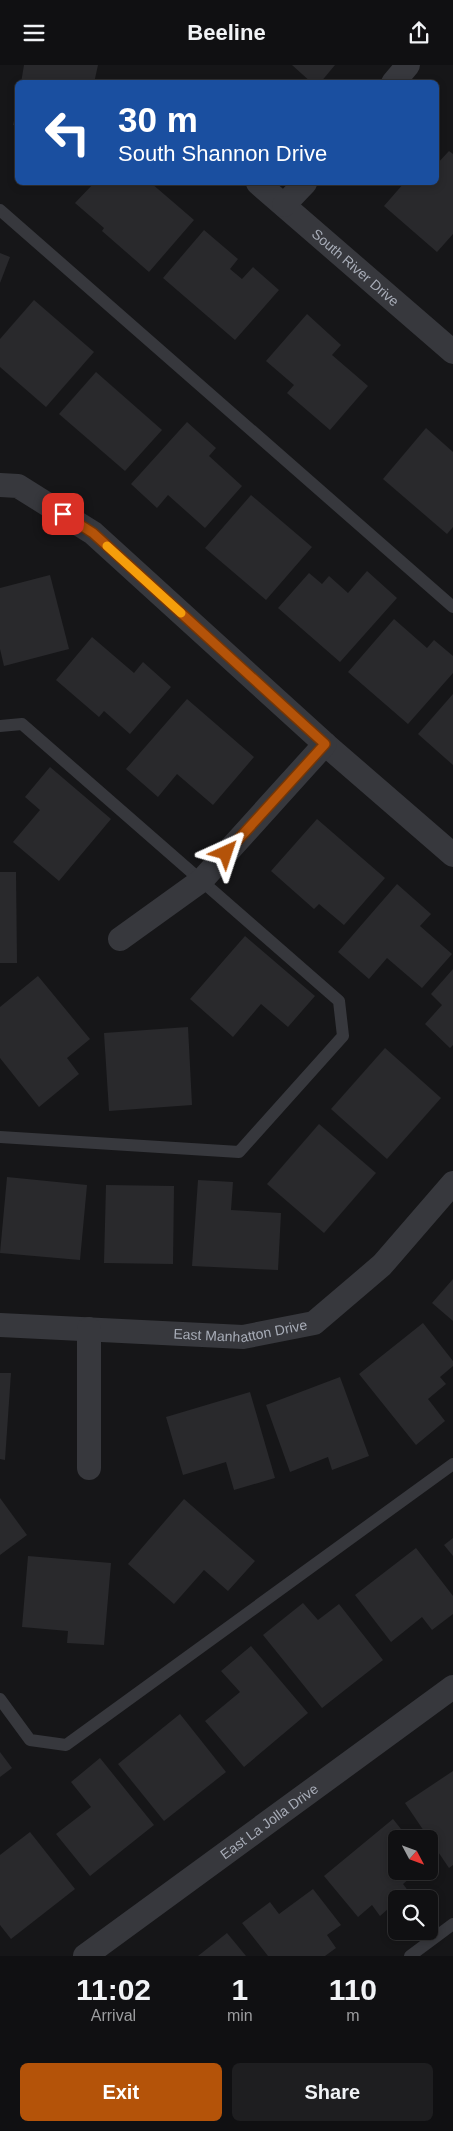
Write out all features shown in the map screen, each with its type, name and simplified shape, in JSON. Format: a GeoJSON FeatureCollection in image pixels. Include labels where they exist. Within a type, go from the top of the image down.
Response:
{"type":"FeatureCollection","features":[{"type":"Feature","properties":{"kind":"street"},"geometry":{"type":"LineString","coordinates":[[396,80],[408,65]]}},
{"type":"Feature","properties":{"kind":"street","name":"South River Drive"},"geometry":{"type":"LineString","coordinates":[[260,185],[453,352]]}},
{"type":"Feature","properties":{"kind":"street"},"geometry":{"type":"LineString","coordinates":[[284,205],[303,185]]}},
{"type":"Feature","properties":{"kind":"street"},"geometry":{"type":"LineString","coordinates":[[0,485],[18,486],[93,533],[325,744],[453,855]]}},
{"type":"Feature","properties":{"kind":"street"},"geometry":{"type":"LineString","coordinates":[[120,939],[202,881],[325,744]]}},
{"type":"Feature","properties":{"kind":"street","name":"East Manhatton Drive"},"geometry":{"type":"LineString","coordinates":[[0,1325],[243,1337],[314,1323],[382,1265],[453,1183]]}},
{"type":"Feature","properties":{"kind":"street"},"geometry":{"type":"LineString","coordinates":[[89,1329],[89,1468]]}},
{"type":"Feature","properties":{"kind":"street","name":"East La Jolla Drive"},"geometry":{"type":"LineString","coordinates":[[85,1956],[453,1687]]}},
{"type":"Feature","properties":{"kind":"lane"},"geometry":{"type":"LineString","coordinates":[[0,210],[453,607]]}},
{"type":"Feature","properties":{"kind":"lane"},"geometry":{"type":"LineString","coordinates":[[0,726],[22,724],[339,1001],[343,1036],[239,1152],[0,1137]]}},
{"type":"Feature","properties":{"kind":"lane"},"geometry":{"type":"LineString","coordinates":[[0,1699],[30,1740],[66,1745],[453,1464]]}},
{"type":"Feature","properties":{"kind":"lane"},"geometry":{"type":"LineString","coordinates":[[410,1956],[453,1924]]}},
{"type":"Feature","properties":{"kind":"building"},"geometry":{"type":"Polygon","coordinates":[[[24,65],[98,65],[95,80],[22,80],[24,65]]]}},
{"type":"Feature","properties":{"kind":"building"},"geometry":{"type":"Polygon","coordinates":[[[292,65],[335,65],[322,80],[309,80],[292,65]]]}},
{"type":"Feature","properties":{"kind":"building"},"geometry":{"type":"Polygon","coordinates":[[[449,151],[453,154],[453,234],[437,252],[384,206],[402,185],[439,185],[439,162],[449,151]]]}},
{"type":"Feature","properties":{"kind":"building"},"geometry":{"type":"Polygon","coordinates":[[[92,185],[153,185],[194,220],[149,272],[102,231],[104,228],[75,203],[92,185]]]}},
{"type":"Feature","properties":{"kind":"building"},"geometry":{"type":"Polygon","coordinates":[[[204,230],[238,259],[230,269],[242,279],[253,267],[279,290],[235,340],[163,278],[204,230]]]}},
{"type":"Feature","properties":{"kind":"building"},"geometry":{"type":"Polygon","coordinates":[[[0,253],[10,257],[0,283],[0,253]]]}},
{"type":"Feature","properties":{"kind":"building"},"geometry":{"type":"Polygon","coordinates":[[[34,300],[94,352],[46,407],[0,367],[0,339],[34,300]]]}},
{"type":"Feature","properties":{"kind":"building"},"geometry":{"type":"Polygon","coordinates":[[[307,314],[341,345],[332,355],[368,386],[330,430],[287,393],[294,385],[266,361],[307,314]]]}},
{"type":"Feature","properties":{"kind":"building"},"geometry":{"type":"Polygon","coordinates":[[[96,372],[162,430],[125,471],[59,414],[96,372]]]}},
{"type":"Feature","properties":{"kind":"building"},"geometry":{"type":"Polygon","coordinates":[[[187,422],[216,448],[209,456],[242,486],[205,528],[168,495],[157,508],[131,484],[187,422]]]}},
{"type":"Feature","properties":{"kind":"building"},"geometry":{"type":"Polygon","coordinates":[[[426,428],[453,452],[453,527],[447,534],[383,479],[426,428]]]}},
{"type":"Feature","properties":{"kind":"building"},"geometry":{"type":"Polygon","coordinates":[[[251,495],[312,547],[266,600],[205,548],[251,495]]]}},
{"type":"Feature","properties":{"kind":"building"},"geometry":{"type":"Polygon","coordinates":[[[367,571],[397,598],[340,662],[278,608],[309,573],[322,584],[329,576],[348,593],[367,571]]]}},
{"type":"Feature","properties":{"kind":"building"},"geometry":{"type":"Polygon","coordinates":[[[50,575],[69,649],[4,666],[0,649],[0,588],[50,575]]]}},
{"type":"Feature","properties":{"kind":"building"},"geometry":{"type":"Polygon","coordinates":[[[394,619],[427,648],[434,640],[453,656],[453,673],[408,724],[348,672],[394,619]]]}},
{"type":"Feature","properties":{"kind":"building"},"geometry":{"type":"Polygon","coordinates":[[[92,637],[134,673],[143,662],[171,687],[130,734],[104,711],[99,717],[56,680],[92,637]]]}},
{"type":"Feature","properties":{"kind":"building"},"geometry":{"type":"Polygon","coordinates":[[[453,694],[453,765],[418,734],[453,694]]]}},
{"type":"Feature","properties":{"kind":"building"},"geometry":{"type":"Polygon","coordinates":[[[187,699],[254,757],[213,805],[177,774],[158,797],[126,769],[187,699]]]}},
{"type":"Feature","properties":{"kind":"building"},"geometry":{"type":"Polygon","coordinates":[[[50,767],[111,819],[59,881],[13,842],[40,810],[25,797],[50,767]]]}},
{"type":"Feature","properties":{"kind":"building"},"geometry":{"type":"Polygon","coordinates":[[[317,819],[385,878],[344,925],[319,904],[314,909],[271,871],[317,819]]]}},
{"type":"Feature","properties":{"kind":"building"},"geometry":{"type":"Polygon","coordinates":[[[0,872],[16,872],[17,963],[0,963],[0,872]]]}},
{"type":"Feature","properties":{"kind":"building"},"geometry":{"type":"Polygon","coordinates":[[[397,884],[431,914],[420,926],[452,954],[422,988],[387,958],[369,979],[338,952],[397,884]]]}},
{"type":"Feature","properties":{"kind":"building"},"geometry":{"type":"Polygon","coordinates":[[[245,936],[315,996],[288,1027],[261,1004],[233,1037],[190,999],[245,936]]]}},
{"type":"Feature","properties":{"kind":"building"},"geometry":{"type":"Polygon","coordinates":[[[453,969],[453,1045],[450,1048],[425,1024],[442,1005],[431,994],[453,969]]]}},
{"type":"Feature","properties":{"kind":"building"},"geometry":{"type":"Polygon","coordinates":[[[38,976],[90,1039],[67,1058],[79,1074],[39,1107],[0,1058],[0,1007],[38,976]]]}},
{"type":"Feature","properties":{"kind":"building"},"geometry":{"type":"Polygon","coordinates":[[[188,1027],[192,1105],[109,1111],[104,1033],[188,1027]]]}},
{"type":"Feature","properties":{"kind":"building"},"geometry":{"type":"Polygon","coordinates":[[[385,1048],[441,1098],[387,1159],[331,1109],[385,1048]]]}},
{"type":"Feature","properties":{"kind":"building"},"geometry":{"type":"Polygon","coordinates":[[[319,1124],[376,1173],[324,1233],[267,1184],[319,1124]]]}},
{"type":"Feature","properties":{"kind":"building"},"geometry":{"type":"Polygon","coordinates":[[[7,1177],[87,1185],[80,1260],[0,1253],[7,1177]]]}},
{"type":"Feature","properties":{"kind":"building"},"geometry":{"type":"Polygon","coordinates":[[[198,1180],[233,1182],[231,1210],[281,1213],[278,1270],[192,1266],[198,1180]]]}},
{"type":"Feature","properties":{"kind":"building"},"geometry":{"type":"Polygon","coordinates":[[[106,1185],[174,1186],[173,1264],[104,1263],[106,1185]]]}},
{"type":"Feature","properties":{"kind":"building"},"geometry":{"type":"Polygon","coordinates":[[[453,1279],[453,1321],[432,1303],[453,1279]]]}},
{"type":"Feature","properties":{"kind":"building"},"geometry":{"type":"Polygon","coordinates":[[[423,1323],[453,1361],[453,1366],[440,1377],[446,1384],[428,1399],[445,1421],[416,1445],[359,1374],[423,1323]]]}},
{"type":"Feature","properties":{"kind":"building"},"geometry":{"type":"Polygon","coordinates":[[[0,1373],[11,1373],[5,1460],[0,1459],[0,1373]]]}},
{"type":"Feature","properties":{"kind":"building"},"geometry":{"type":"Polygon","coordinates":[[[340,1377],[369,1456],[332,1470],[328,1457],[290,1472],[266,1405],[340,1377]]]}},
{"type":"Feature","properties":{"kind":"building"},"geometry":{"type":"Polygon","coordinates":[[[250,1392],[275,1478],[234,1490],[226,1462],[183,1475],[166,1417],[250,1392]]]}},
{"type":"Feature","properties":{"kind":"building"},"geometry":{"type":"Polygon","coordinates":[[[0,1498],[27,1535],[0,1555],[0,1498]]]}},
{"type":"Feature","properties":{"kind":"building"},"geometry":{"type":"Polygon","coordinates":[[[184,1499],[255,1561],[228,1591],[204,1570],[174,1604],[128,1564],[184,1499]]]}},
{"type":"Feature","properties":{"kind":"building"},"geometry":{"type":"Polygon","coordinates":[[[453,1538],[453,1556],[444,1545],[453,1538]]]}},
{"type":"Feature","properties":{"kind":"building"},"geometry":{"type":"Polygon","coordinates":[[[416,1548],[453,1596],[453,1614],[432,1630],[422,1617],[391,1642],[355,1595],[416,1548]]]}},
{"type":"Feature","properties":{"kind":"building"},"geometry":{"type":"Polygon","coordinates":[[[28,1556],[111,1563],[104,1645],[67,1643],[68,1631],[22,1627],[28,1556]]]}},
{"type":"Feature","properties":{"kind":"building"},"geometry":{"type":"Polygon","coordinates":[[[303,1603],[318,1620],[339,1604],[383,1660],[322,1708],[263,1635],[303,1603]]]}},
{"type":"Feature","properties":{"kind":"building"},"geometry":{"type":"Polygon","coordinates":[[[251,1646],[308,1713],[244,1767],[205,1721],[240,1692],[221,1671],[251,1646]]]}},
{"type":"Feature","properties":{"kind":"building"},"geometry":{"type":"Polygon","coordinates":[[[180,1714],[226,1772],[164,1821],[118,1764],[180,1714]]]}},
{"type":"Feature","properties":{"kind":"building"},"geometry":{"type":"Polygon","coordinates":[[[0,1752],[12,1768],[0,1777],[0,1752]]]}},
{"type":"Feature","properties":{"kind":"building"},"geometry":{"type":"Polygon","coordinates":[[[100,1758],[154,1825],[90,1876],[56,1834],[91,1807],[71,1782],[100,1758]]]}},
{"type":"Feature","properties":{"kind":"building"},"geometry":{"type":"Polygon","coordinates":[[[453,1771],[453,1865],[449,1868],[438,1852],[438,1830],[423,1830],[405,1803],[453,1771]]]}},
{"type":"Feature","properties":{"kind":"building"},"geometry":{"type":"Polygon","coordinates":[[[393,1819],[402,1830],[388,1830],[388,1880],[408,1880],[403,1884],[408,1890],[388,1890],[388,1909],[380,1916],[372,1905],[358,1917],[324,1876],[393,1819]]]}},
{"type":"Feature","properties":{"kind":"building"},"geometry":{"type":"Polygon","coordinates":[[[30,1832],[75,1889],[11,1939],[0,1925],[0,1855],[30,1832]]]}},
{"type":"Feature","properties":{"kind":"building"},"geometry":{"type":"Polygon","coordinates":[[[313,1889],[341,1925],[327,1935],[336,1948],[325,1956],[268,1956],[242,1923],[270,1902],[279,1914],[313,1889]]]}},
{"type":"Feature","properties":{"kind":"building"},"geometry":{"type":"Polygon","coordinates":[[[227,1933],[246,1956],[198,1956],[227,1933]]]}},
{"type":"Feature","properties":{"kind":"slow traffic"},"geometry":{"type":"LineString","coordinates":[[107,546],[181,613]]}},
{"type":"Feature","properties":{"kind":"route"},"geometry":{"type":"LineString","coordinates":[[63,514],[93,533],[325,744],[226,853]]}}]}
